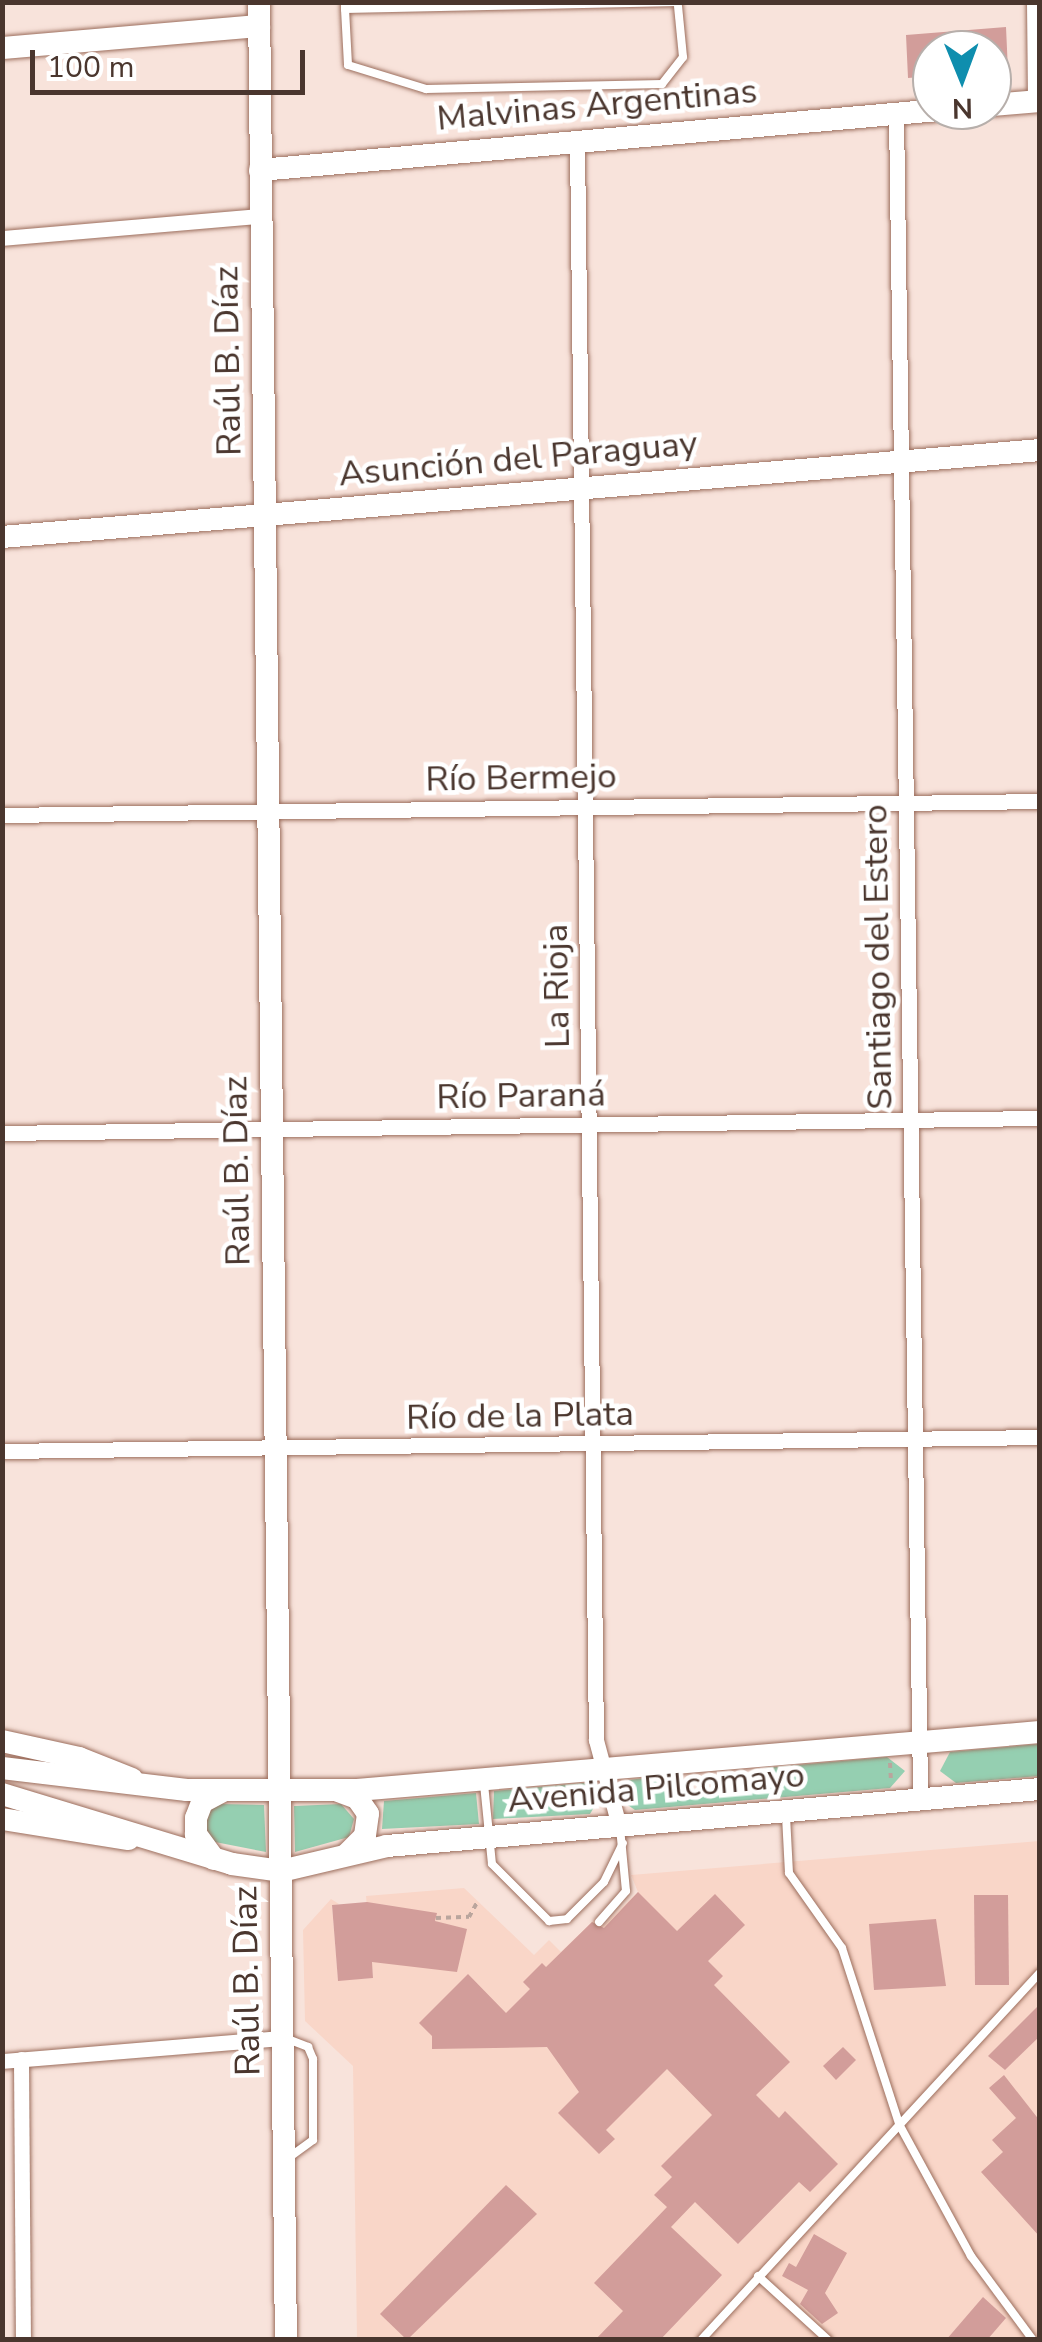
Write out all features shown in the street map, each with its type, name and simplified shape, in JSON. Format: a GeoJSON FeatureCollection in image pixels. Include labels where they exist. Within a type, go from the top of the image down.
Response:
{"type":"FeatureCollection","features":[{"type":"Feature","properties":{"kind":"main road"},"geometry":{"type":"LineString","coordinates":[[2,48],[259,14]]}},
{"type":"Feature","properties":{"kind":"main road","name":"Raúl B. Díaz"},"geometry":{"type":"LineString","coordinates":[[259,14],[286,2340]]}},
{"type":"Feature","properties":{"kind":"main road"},"geometry":{"type":"LineString","coordinates":[[1012,103],[1037,101]]}},
{"type":"Feature","properties":{"kind":"main road","name":"Malvinas Argentinas"},"geometry":{"type":"LineString","coordinates":[[260,170],[912,113]]}},
{"type":"Feature","properties":{"kind":"main road","name":"Asunción del Paraguay"},"geometry":{"type":"LineString","coordinates":[[2,536],[1040,450]]}},
{"type":"Feature","properties":{"kind":"main road","name":"Avenida Pilcomayo"},"geometry":{"type":"LineString","coordinates":[[2,1768],[148,1787],[334,1790],[1040,1732]]}},
{"type":"Feature","properties":{"kind":"main road"},"geometry":{"type":"LineString","coordinates":[[2,1741],[79,1758],[148,1787]]}},
{"type":"Feature","properties":{"kind":"main road","name":"Avenida Pilcomayo"},"geometry":{"type":"LineString","coordinates":[[280,1871],[344,1856],[489,1837],[621,1835],[786,1811],[1040,1789]]}},
{"type":"Feature","properties":{"kind":"main road"},"geometry":{"type":"LineString","coordinates":[[334,1790],[357,1798],[368,1814],[365,1836],[344,1856]]}},
{"type":"Feature","properties":{"kind":"main road"},"geometry":{"type":"LineString","coordinates":[[214,1859],[196,1834],[196,1818],[202,1802],[223,1791]]}},
{"type":"Feature","properties":{"kind":"main road"},"geometry":{"type":"LineString","coordinates":[[2,1794],[214,1859],[280,1871]]}},
{"type":"Feature","properties":{"kind":"main road"},"geometry":{"type":"LineString","coordinates":[[2,1819],[67,1834],[162,1842]]}},
{"type":"Feature","properties":{"kind":"street"},"geometry":{"type":"LineString","coordinates":[[1034,2],[1037,101]]}},
{"type":"Feature","properties":{"kind":"street","name":"Santiago del Estero"},"geometry":{"type":"LineString","coordinates":[[896,114],[920,1800]]}},
{"type":"Feature","properties":{"kind":"street","name":"La Rioja"},"geometry":{"type":"LineString","coordinates":[[578,142],[592,1444],[601,1770],[621,1835]]}},
{"type":"Feature","properties":{"kind":"street"},"geometry":{"type":"LineString","coordinates":[[2,238],[261,216]]}},
{"type":"Feature","properties":{"kind":"street","name":"Río Bermejo"},"geometry":{"type":"LineString","coordinates":[[2,815],[1040,801]]}},
{"type":"Feature","properties":{"kind":"street","name":"Río Paraná"},"geometry":{"type":"LineString","coordinates":[[2,1133],[1040,1118]]}},
{"type":"Feature","properties":{"kind":"street","name":"Río de la Plata"},"geometry":{"type":"LineString","coordinates":[[2,1451],[1040,1437]]}},
{"type":"Feature","properties":{"kind":"street"},"geometry":{"type":"LineString","coordinates":[[2,2061],[283,2038]]}},
{"type":"Feature","properties":{"kind":"street"},"geometry":{"type":"LineString","coordinates":[[21,2059],[24,2340]]}},
{"type":"Feature","properties":{"kind":"lane"},"geometry":{"type":"LineString","coordinates":[[678,4],[682,57],[662,84],[426,89],[348,66],[345,6],[678,4]]}},
{"type":"Feature","properties":{"kind":"lane"},"geometry":{"type":"LineString","coordinates":[[484,1780],[489,1837],[497,1872],[556,1922],[604,1882],[621,1835]]}},
{"type":"Feature","properties":{"kind":"lane"},"geometry":{"type":"LineString","coordinates":[[786,1811],[789,1873],[842,1948],[900,2126],[970,2256],[1033,2340]]}},
{"type":"Feature","properties":{"kind":"lane"},"geometry":{"type":"LineString","coordinates":[[599,1922],[626,1891],[621,1835]]}},
{"type":"Feature","properties":{"kind":"lane"},"geometry":{"type":"LineString","coordinates":[[701,2340],[1040,1973]]}},
{"type":"Feature","properties":{"kind":"lane"},"geometry":{"type":"LineString","coordinates":[[758,2276],[828,2340]]}},
{"type":"Feature","properties":{"kind":"path"},"geometry":{"type":"LineString","coordinates":[[890,1757],[892,1788]]}},
{"type":"Feature","properties":{"kind":"path"},"geometry":{"type":"LineString","coordinates":[[647,1778],[649,1809]]}},
{"type":"Feature","properties":{"kind":"path"},"geometry":{"type":"LineString","coordinates":[[436,1918],[469,1917],[478,1902]]}},
{"type":"Feature","properties":{"kind":"shaded area"},"geometry":{"type":"Polygon","coordinates":[[[1039,1841],[1039,2339],[357,2339],[353,2066],[305,2021],[303,1930],[331,1899],[339,1904],[332,1906],[338,1980],[373,1978],[366,1896],[464,1888],[534,1955],[549,1940],[561,1952],[595,1919],[603,1926],[638,1892],[631,1875],[1039,1841]]]}},
{"type":"Feature","properties":{"kind":"green space"},"geometry":{"type":"Polygon","coordinates":[[[1039,1744],[1039,1776],[956,1783],[940,1771],[950,1752],[1039,1744]]]}},
{"type":"Feature","properties":{"kind":"green space"},"geometry":{"type":"Polygon","coordinates":[[[887,1757],[905,1771],[890,1788],[635,1810],[619,1799],[629,1780],[652,1777],[667,1792],[778,1782],[764,1768],[887,1757]]]}},
{"type":"Feature","properties":{"kind":"green space"},"geometry":{"type":"Polygon","coordinates":[[[584,1783],[600,1797],[590,1814],[493,1819],[494,1791],[584,1783]]]}},
{"type":"Feature","properties":{"kind":"green space"},"geometry":{"type":"Polygon","coordinates":[[[476,1793],[479,1824],[382,1829],[384,1801],[476,1793]]]}},
{"type":"Feature","properties":{"kind":"green space"},"geometry":{"type":"Polygon","coordinates":[[[221,1804],[264,1805],[266,1852],[215,1842],[204,1828],[210,1809],[221,1804]]]}},
{"type":"Feature","properties":{"kind":"green space"},"geometry":{"type":"Polygon","coordinates":[[[341,1804],[354,1819],[349,1837],[295,1852],[294,1806],[341,1804]]]}},
{"type":"Feature","properties":{"kind":"building"},"geometry":{"type":"Polygon","coordinates":[[[906,35],[912,35],[912,78],[908,78],[906,35]]]}},
{"type":"Feature","properties":{"kind":"building"},"geometry":{"type":"Polygon","coordinates":[[[638,1892],[677,1931],[715,1894],[745,1925],[708,1961],[723,1976],[714,1985],[790,2062],[756,2095],[779,2118],[785,2111],[838,2164],[810,2192],[799,2182],[738,2244],[695,2202],[671,2227],[722,2275],[660,2340],[595,2340],[623,2311],[594,2283],[667,2207],[654,2195],[672,2177],[661,2166],[712,2115],[667,2069],[606,2130],[615,2139],[599,2154],[558,2113],[579,2092],[547,2047],[432,2049],[432,2036],[419,2023],[468,1974],[506,2013],[530,1989],[523,1982],[542,1963],[546,1967],[592,1922],[604,1928],[638,1892]]]}},
{"type":"Feature","properties":{"kind":"building"},"geometry":{"type":"Polygon","coordinates":[[[974,1895],[1008,1895],[1009,1985],[975,1985],[974,1895]]]}},
{"type":"Feature","properties":{"kind":"building"},"geometry":{"type":"Polygon","coordinates":[[[367,1902],[437,1913],[435,1921],[467,1929],[457,1972],[372,1962],[373,1978],[338,1981],[332,1905],[367,1902]]]}},
{"type":"Feature","properties":{"kind":"building"},"geometry":{"type":"Polygon","coordinates":[[[936,1919],[946,1986],[874,1990],[869,1924],[936,1919]]]}},
{"type":"Feature","properties":{"kind":"building"},"geometry":{"type":"Polygon","coordinates":[[[1040,2004],[1040,2036],[1005,2070],[988,2056],[1040,2004]]]}},
{"type":"Feature","properties":{"kind":"building"},"geometry":{"type":"Polygon","coordinates":[[[843,2047],[856,2060],[836,2080],[823,2066],[843,2047]]]}},
{"type":"Feature","properties":{"kind":"building"},"geometry":{"type":"Polygon","coordinates":[[[1004,2075],[1040,2121],[1040,2237],[981,2172],[1003,2152],[992,2140],[1016,2118],[989,2088],[1004,2075]]]}},
{"type":"Feature","properties":{"kind":"building"},"geometry":{"type":"Polygon","coordinates":[[[506,2185],[537,2214],[407,2340],[380,2314],[506,2185]]]}},
{"type":"Feature","properties":{"kind":"building"},"geometry":{"type":"Polygon","coordinates":[[[814,2234],[847,2253],[825,2293],[838,2313],[822,2324],[800,2304],[808,2290],[782,2276],[789,2263],[796,2267],[814,2234]]]}},
{"type":"Feature","properties":{"kind":"building"},"geometry":{"type":"Polygon","coordinates":[[[983,2297],[1006,2318],[987,2340],[946,2340],[983,2297]]]}}]}
